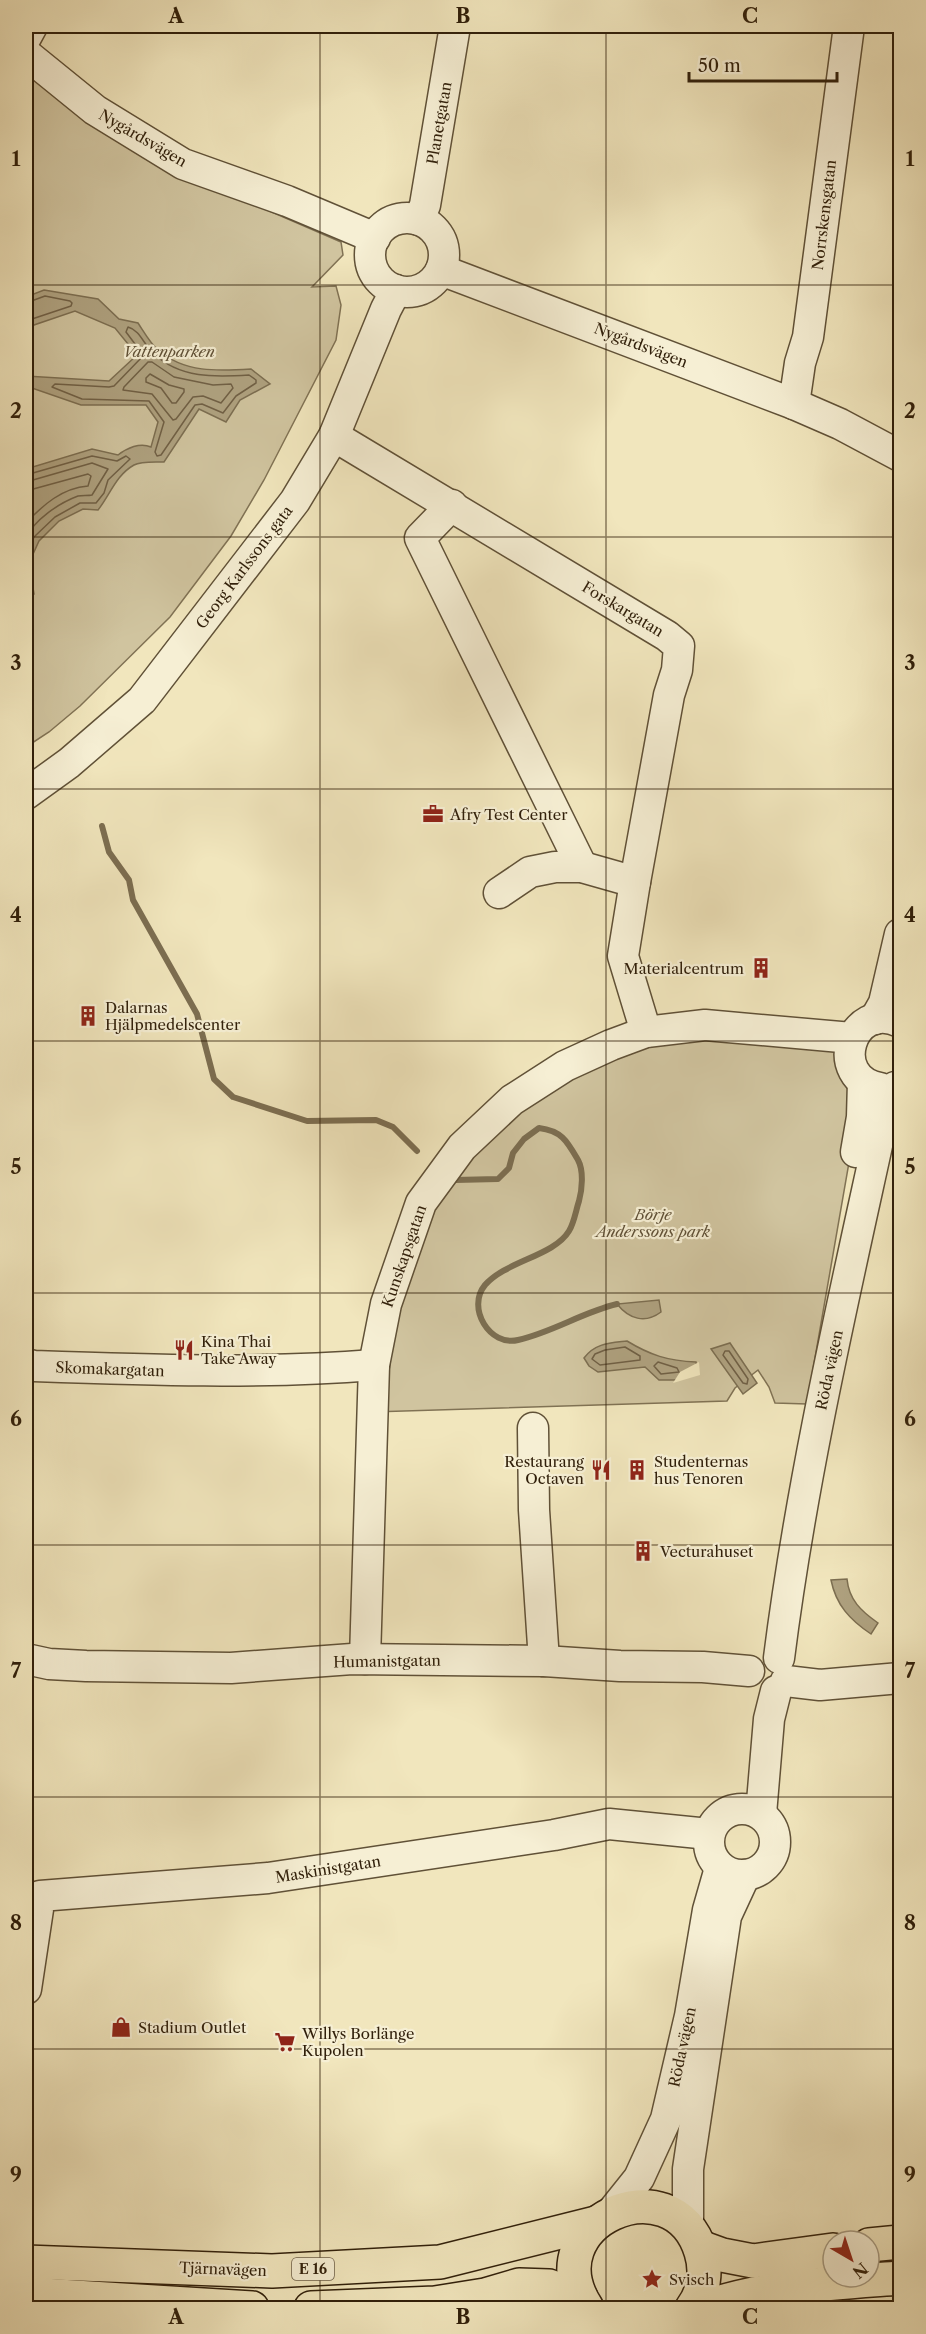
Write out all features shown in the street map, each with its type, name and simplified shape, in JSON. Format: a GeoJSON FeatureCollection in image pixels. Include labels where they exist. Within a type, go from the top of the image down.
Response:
{"type":"FeatureCollection","features":[{"type":"Feature","properties":{"kind":"highway","name":"Tjärnavägen"},"geometry":{"type":"LineString","coordinates":[[26,2262],[272,2271],[440,2262],[604,2218],[639,2206],[666,2212],[694,2238]]}},
{"type":"Feature","properties":{"kind":"highway"},"geometry":{"type":"LineString","coordinates":[[584,2303],[576,2283],[575,2267],[578,2250],[585,2236],[604,2218]]}},
{"type":"Feature","properties":{"kind":"highway"},"geometry":{"type":"LineString","coordinates":[[694,2238],[722,2256],[753,2261],[821,2252]]}},
{"type":"Feature","properties":{"kind":"highway"},"geometry":{"type":"LineString","coordinates":[[692,2308],[701,2293],[705,2270],[694,2238]]}},
{"type":"Feature","properties":{"kind":"highway"},"geometry":{"type":"LineString","coordinates":[[881,2244],[900,2242]]}},
{"type":"Feature","properties":{"kind":"highway"},"geometry":{"type":"LineString","coordinates":[[702,2308],[742,2296],[817,2285],[900,2278]]}},
{"type":"Feature","properties":{"kind":"highway"},"geometry":{"type":"LineString","coordinates":[[311,2308],[435,2303],[485,2295],[519,2286],[541,2285],[558,2288],[584,2303]]}},
{"type":"Feature","properties":{"kind":"highway"},"geometry":{"type":"LineString","coordinates":[[26,2294],[252,2308]]}},
{"type":"Feature","properties":{"kind":"street"},"geometry":{"type":"LineString","coordinates":[[26,37],[32,26]]}},
{"type":"Feature","properties":{"kind":"street","name":"Planetgatan"},"geometry":{"type":"LineString","coordinates":[[419,220],[425,205],[455,26]]}},
{"type":"Feature","properties":{"kind":"street","name":"Norrskensgatan"},"geometry":{"type":"LineString","coordinates":[[794,404],[800,363],[808,337],[849,26]]}},
{"type":"Feature","properties":{"kind":"street","name":"Nygårdsvägen"},"geometry":{"type":"LineString","coordinates":[[26,54],[95,110],[183,164],[287,201],[375,238]]}},
{"type":"Feature","properties":{"kind":"street"},"geometry":{"type":"LineString","coordinates":[[409,218],[419,220],[434,231],[443,246],[444,258],[441,270],[428,286],[407,292],[386,286],[373,269],[371,248],[375,238],[389,223],[409,218]]}},
{"type":"Feature","properties":{"kind":"street","name":"Nygårdsvägen"},"geometry":{"type":"LineString","coordinates":[[441,270],[794,404],[840,424],[900,456]]}},
{"type":"Feature","properties":{"kind":"street","name":"Georg Karlssons gata"},"geometry":{"type":"LineString","coordinates":[[26,794],[69,763],[142,700],[295,501],[334,436],[396,290]]}},
{"type":"Feature","properties":{"kind":"street","name":"Nygårdsvägen"},"geometry":{"type":"LineString","coordinates":[[840,424],[900,435]]}},
{"type":"Feature","properties":{"kind":"street","name":"Forskargatan"},"geometry":{"type":"LineString","coordinates":[[334,436],[452,505],[667,636],[679,646],[634,882],[624,956],[646,1032]]}},
{"type":"Feature","properties":{"kind":"street"},"geometry":{"type":"LineString","coordinates":[[452,505],[420,538],[582,867]]}},
{"type":"Feature","properties":{"kind":"street"},"geometry":{"type":"LineString","coordinates":[[499,893],[530,872],[555,867],[582,867],[634,882]]}},
{"type":"Feature","properties":{"kind":"street"},"geometry":{"type":"LineString","coordinates":[[898,1085],[884,1088],[873,1087],[863,1082],[851,1065],[849,1051],[852,1038],[858,1030],[887,1020],[885,1003],[900,934]]}},
{"type":"Feature","properties":{"kind":"street","name":"Kunskapsgatan"},"geometry":{"type":"LineString","coordinates":[[365,1659],[374,1365],[386,1304],[421,1203],[462,1147],[512,1100],[565,1066],[610,1045],[646,1032],[705,1024],[852,1038]]}},
{"type":"Feature","properties":{"kind":"street","name":"Röda vägen"},"geometry":{"type":"LineString","coordinates":[[749,1811],[754,1716],[770,1675],[862,1116],[863,1082]]}},
{"type":"Feature","properties":{"kind":"street","name":"Röda vägen"},"geometry":{"type":"LineString","coordinates":[[811,1425],[883,1118],[898,1085]]}},
{"type":"Feature","properties":{"kind":"street","name":"Skomakargatan"},"geometry":{"type":"LineString","coordinates":[[26,1364],[159,1371],[306,1370],[374,1365]]}},
{"type":"Feature","properties":{"kind":"street"},"geometry":{"type":"LineString","coordinates":[[532,1428],[534,1510],[544,1661]]}},
{"type":"Feature","properties":{"kind":"street","name":"Humanistgatan"},"geometry":{"type":"LineString","coordinates":[[26,1659],[49,1664],[86,1666],[231,1668],[365,1659],[544,1661],[620,1666],[703,1667],[770,1675]]}},
{"type":"Feature","properties":{"kind":"street"},"geometry":{"type":"LineString","coordinates":[[770,1675],[820,1685],[900,1678]]}},
{"type":"Feature","properties":{"kind":"street"},"geometry":{"type":"LineString","coordinates":[[749,1811],[773,1830],[774,1850],[770,1860],[763,1868],[732,1872],[710,1853],[709,1834],[719,1816],[749,1811]]}},
{"type":"Feature","properties":{"kind":"street","name":"Maskinistgatan"},"geometry":{"type":"LineString","coordinates":[[26,1989],[40,1896],[268,1878],[554,1835],[609,1824],[709,1834]]}},
{"type":"Feature","properties":{"kind":"street","name":"Röda vägen"},"geometry":{"type":"LineString","coordinates":[[604,2218],[639,2178],[666,2119],[690,2016],[708,1910],[732,1872]]}},
{"type":"Feature","properties":{"kind":"street","name":"Röda vägen"},"geometry":{"type":"LineString","coordinates":[[694,2238],[688,2169],[732,1872]]}},
{"type":"Feature","properties":{"kind":"green space","name":"Vattenparken"},"geometry":{"type":"Polygon","coordinates":[[[26,69],[258,206],[341,242],[343,255],[312,287],[336,286],[341,305],[336,340],[264,480],[231,536],[170,617],[80,706],[49,732],[26,747],[26,69]]]}},
{"type":"Feature","properties":{"kind":"green space","name":"Börje Anderssons park"},"geometry":{"type":"Polygon","coordinates":[[[646,1032],[852,1038],[863,1082],[807,1404],[775,1403],[769,1387],[758,1370],[735,1388],[727,1401],[372,1412],[386,1304],[462,1147],[646,1032]]]}},
{"type":"Feature","properties":{"kind":"water","name":"Vattenparken"},"geometry":{"type":"Polygon","coordinates":[[[44,290],[98,299],[119,319],[138,323],[155,347],[168,358],[179,363],[214,370],[251,369],[270,384],[240,400],[226,422],[199,409],[164,462],[144,462],[134,465],[122,474],[98,510],[83,509],[59,521],[39,541],[29,563],[34,594],[26,603],[26,469],[92,449],[118,455],[134,446],[151,447],[158,422],[146,405],[81,405],[26,386],[26,376],[109,381],[137,355],[115,328],[75,311],[34,325],[26,334],[26,297],[44,290]]]}},
{"type":"Feature","properties":{"kind":"water"},"geometry":{"type":"Polygon","coordinates":[[[659,1300],[661,1312],[643,1319],[632,1316],[617,1304],[659,1300]]]}},
{"type":"Feature","properties":{"kind":"water"},"geometry":{"type":"Polygon","coordinates":[[[627,1341],[660,1356],[696,1362],[698,1374],[676,1380],[659,1380],[645,1367],[598,1372],[589,1366],[584,1358],[598,1347],[627,1341]]]}},
{"type":"Feature","properties":{"kind":"water"},"geometry":{"type":"Polygon","coordinates":[[[730,1343],[757,1383],[743,1394],[711,1349],[730,1343]]]}},
{"type":"Feature","properties":{"kind":"water"},"geometry":{"type":"Polygon","coordinates":[[[847,1579],[853,1599],[866,1614],[878,1623],[871,1634],[850,1617],[836,1597],[831,1580],[847,1579]]]}},
{"type":"Feature","properties":{"kind":"pier"},"geometry":{"type":"Polygon","coordinates":[[[699,1362],[700,1375],[673,1383],[680,1372],[699,1362]]]}},
{"type":"Feature","properties":{"kind":"waterway"},"geometry":{"type":"LineString","coordinates":[[102,826],[109,852],[129,880],[133,900],[197,1014],[214,1079],[233,1097],[307,1121],[376,1120],[393,1127],[417,1151]]}},
{"type":"Feature","properties":{"kind":"waterway"},"geometry":{"type":"LineString","coordinates":[[455,1180],[498,1179],[509,1168],[513,1153],[524,1139],[539,1128],[559,1134],[578,1160],[581,1170],[580,1197],[571,1228],[562,1240],[552,1247],[505,1270],[485,1285],[478,1304],[480,1314],[490,1332],[508,1341],[543,1332],[617,1304]]}},
{"type":"Feature","properties":{"kind":"place","name":"Afry Test Center"},"geometry":{"type":"Point","coordinates":[433,814]}},
{"type":"Feature","properties":{"kind":"place","name":"Materialcentrum"},"geometry":{"type":"Point","coordinates":[761,968]}},
{"type":"Feature","properties":{"kind":"place","name":"Dalarnas Hjälpmedelscenter"},"geometry":{"type":"Point","coordinates":[88,1016]}},
{"type":"Feature","properties":{"kind":"place","name":"Kina Thai Take Away"},"geometry":{"type":"Point","coordinates":[184,1350]}},
{"type":"Feature","properties":{"kind":"place","name":"Restaurang Octaven"},"geometry":{"type":"Point","coordinates":[601,1470]}},
{"type":"Feature","properties":{"kind":"place","name":"Studenternas hus Tenoren"},"geometry":{"type":"Point","coordinates":[637,1470]}},
{"type":"Feature","properties":{"kind":"place","name":"Vecturahuset"},"geometry":{"type":"Point","coordinates":[643,1551]}},
{"type":"Feature","properties":{"kind":"place","name":"Stadium Outlet"},"geometry":{"type":"Point","coordinates":[121,2027]}},
{"type":"Feature","properties":{"kind":"place","name":"Willys Borlänge Kupolen"},"geometry":{"type":"Point","coordinates":[285,2042]}},
{"type":"Feature","properties":{"kind":"place","name":"Svisch"},"geometry":{"type":"Point","coordinates":[652,2279]}}]}
